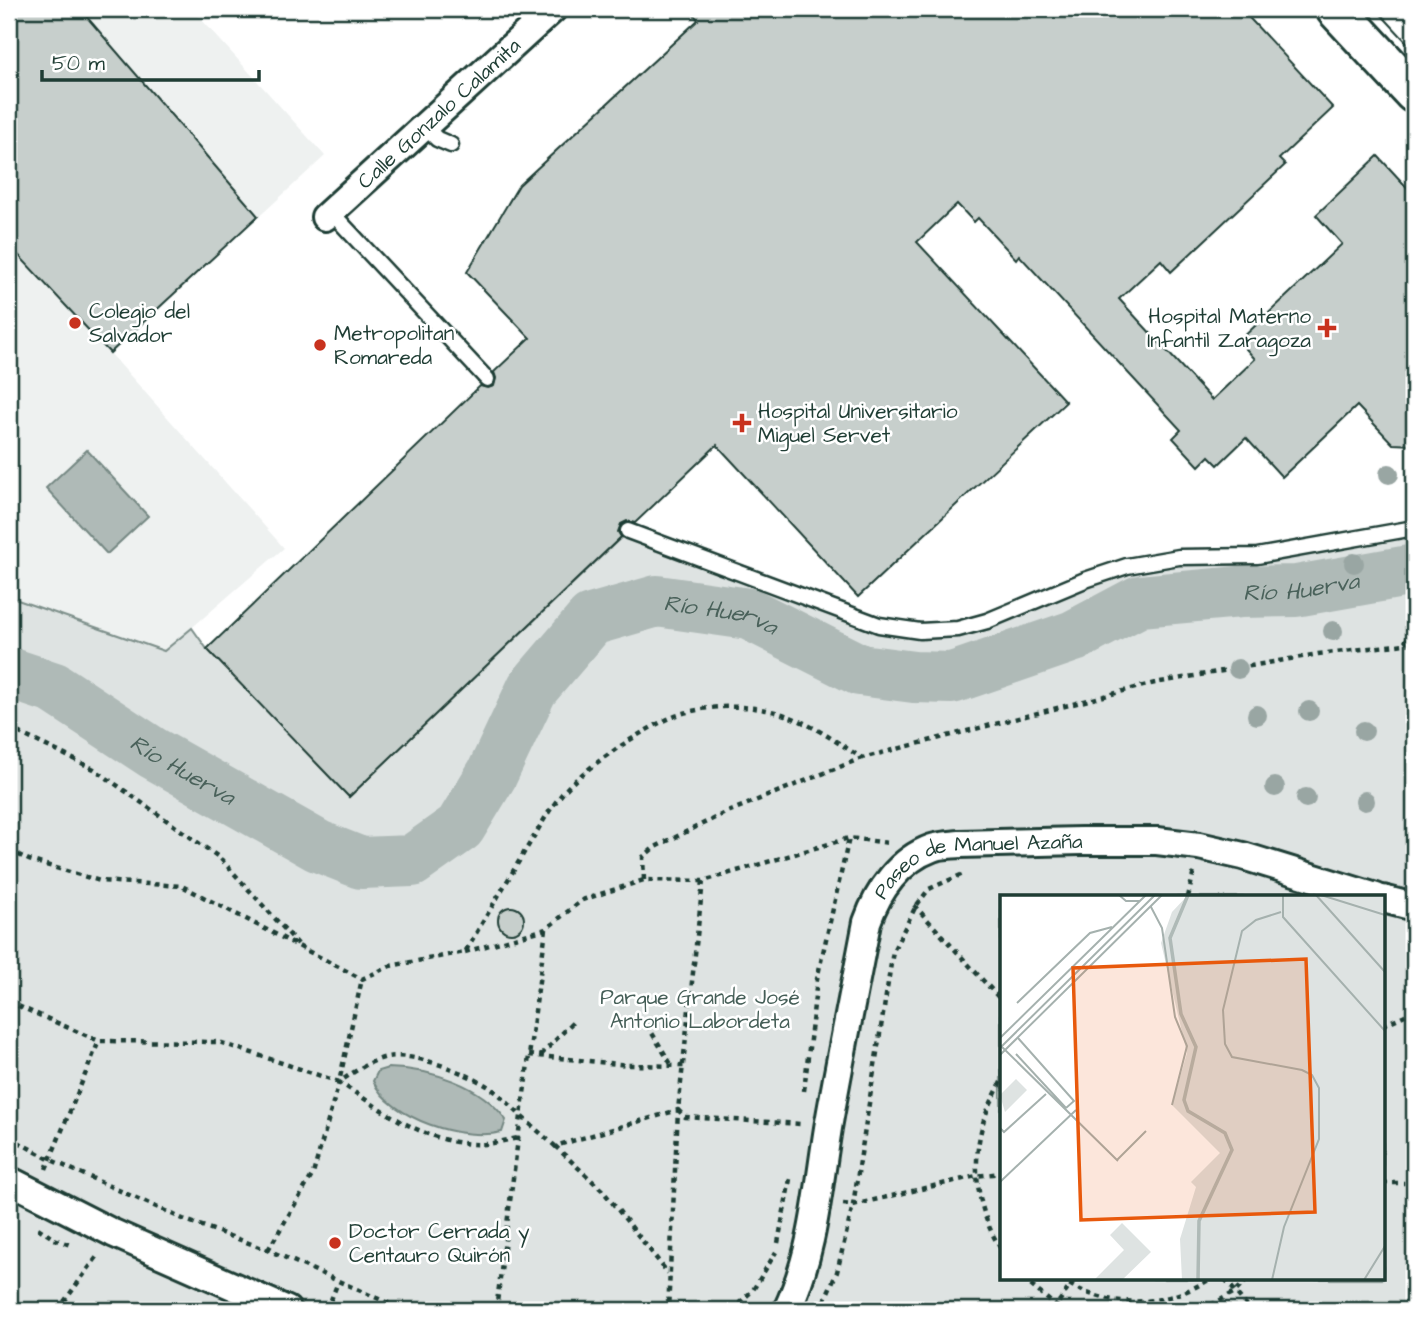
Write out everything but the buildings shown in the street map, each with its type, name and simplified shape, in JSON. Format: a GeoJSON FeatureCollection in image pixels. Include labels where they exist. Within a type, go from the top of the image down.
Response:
{"type":"FeatureCollection","features":[{"type":"Feature","properties":{"kind":"main road"},"geometry":{"type":"LineString","coordinates":[[1336,9],[1414,93]]}},
{"type":"Feature","properties":{"kind":"street","name":"Calle Gonzalo Calamita"},"geometry":{"type":"LineString","coordinates":[[327,214],[553,9]]}},
{"type":"Feature","properties":{"kind":"street","name":"Paseo de Manuel Azaña"},"geometry":{"type":"LineString","coordinates":[[787,1310],[803,1272],[818,1201],[828,1128],[867,922],[887,881],[909,862],[931,848],[960,844],[1157,841],[1199,845],[1243,856],[1370,895]]}},
{"type":"Feature","properties":{"kind":"street"},"geometry":{"type":"LineString","coordinates":[[1384,899],[1414,907]]}},
{"type":"Feature","properties":{"kind":"street"},"geometry":{"type":"LineString","coordinates":[[9,1180],[113,1233],[287,1310]]}},
{"type":"Feature","properties":{"kind":"lane"},"geometry":{"type":"LineString","coordinates":[[424,126],[437,139],[450,145]]}},
{"type":"Feature","properties":{"kind":"lane"},"geometry":{"type":"LineString","coordinates":[[327,214],[487,379]]}},
{"type":"Feature","properties":{"kind":"lane"},"geometry":{"type":"LineString","coordinates":[[628,531],[878,625],[920,631],[958,629],[987,621],[1085,580],[1127,566],[1179,557],[1257,556],[1414,528]]}},
{"type":"Feature","properties":{"kind":"path"},"geometry":{"type":"LineString","coordinates":[[1404,643],[1414,628]]}},
{"type":"Feature","properties":{"kind":"path"},"geometry":{"type":"LineString","coordinates":[[644,880],[643,857],[655,847],[725,813],[862,758],[1155,683],[1318,654],[1414,643]]}},
{"type":"Feature","properties":{"kind":"path"},"geometry":{"type":"LineString","coordinates":[[465,952],[546,817],[570,785],[637,735],[685,712],[723,707],[761,709],[786,715],[808,725],[862,758]]}},
{"type":"Feature","properties":{"kind":"path"},"geometry":{"type":"LineString","coordinates":[[9,728],[94,769],[220,858],[300,947]]}},
{"type":"Feature","properties":{"kind":"path"},"geometry":{"type":"LineString","coordinates":[[362,979],[390,966],[465,952],[546,929],[582,900],[644,880],[703,881],[849,838],[931,848]]}},
{"type":"Feature","properties":{"kind":"path"},"geometry":{"type":"LineString","coordinates":[[803,1098],[817,979],[849,838]]}},
{"type":"Feature","properties":{"kind":"path"},"geometry":{"type":"LineString","coordinates":[[9,850],[29,860],[100,881],[183,886],[362,979]]}},
{"type":"Feature","properties":{"kind":"path"},"geometry":{"type":"LineString","coordinates":[[1182,872],[1201,875]]}},
{"type":"Feature","properties":{"kind":"path"},"geometry":{"type":"LineString","coordinates":[[820,1310],[837,1272],[853,1205],[893,951],[916,906],[929,888],[965,873]]}},
{"type":"Feature","properties":{"kind":"path"},"geometry":{"type":"LineString","coordinates":[[668,1310],[678,1110],[703,881]]}},
{"type":"Feature","properties":{"kind":"path"},"geometry":{"type":"LineString","coordinates":[[887,881],[916,906],[1000,999]]}},
{"type":"Feature","properties":{"kind":"path"},"geometry":{"type":"LineString","coordinates":[[496,1310],[546,929]]}},
{"type":"Feature","properties":{"kind":"path"},"geometry":{"type":"LineString","coordinates":[[268,1250],[313,1174],[339,1082],[362,979]]}},
{"type":"Feature","properties":{"kind":"path"},"geometry":{"type":"LineString","coordinates":[[9,1002],[99,1041],[219,1042],[339,1082],[402,1123],[451,1141],[486,1144],[518,1138]]}},
{"type":"Feature","properties":{"kind":"path"},"geometry":{"type":"LineString","coordinates":[[1384,1025],[1414,1010]]}},
{"type":"Feature","properties":{"kind":"path"},"geometry":{"type":"LineString","coordinates":[[541,1055],[574,1021]]}},
{"type":"Feature","properties":{"kind":"path"},"geometry":{"type":"LineString","coordinates":[[647,1025],[672,1065]]}},
{"type":"Feature","properties":{"kind":"path"},"geometry":{"type":"LineString","coordinates":[[36,1194],[99,1041]]}},
{"type":"Feature","properties":{"kind":"path"},"geometry":{"type":"LineString","coordinates":[[529,1055],[628,1065],[684,1066]]}},
{"type":"Feature","properties":{"kind":"path"},"geometry":{"type":"LineString","coordinates":[[339,1082],[360,1067],[388,1057],[421,1059],[461,1073],[491,1088],[603,1191],[669,1273]]}},
{"type":"Feature","properties":{"kind":"path"},"geometry":{"type":"LineString","coordinates":[[1000,1084],[982,1126],[976,1176],[989,1230],[1000,1247]]}},
{"type":"Feature","properties":{"kind":"path"},"geometry":{"type":"LineString","coordinates":[[678,1110],[685,1117],[800,1124]]}},
{"type":"Feature","properties":{"kind":"path"},"geometry":{"type":"LineString","coordinates":[[555,1146],[678,1110]]}},
{"type":"Feature","properties":{"kind":"path"},"geometry":{"type":"LineString","coordinates":[[797,1137],[802,1111]]}},
{"type":"Feature","properties":{"kind":"path"},"geometry":{"type":"LineString","coordinates":[[9,1137],[49,1159],[183,1219],[268,1250],[404,1310]]}},
{"type":"Feature","properties":{"kind":"path"},"geometry":{"type":"LineString","coordinates":[[818,1201],[853,1205],[976,1176],[1000,1173]]}},
{"type":"Feature","properties":{"kind":"path"},"geometry":{"type":"LineString","coordinates":[[732,1310],[753,1290],[777,1251],[791,1175]]}},
{"type":"Feature","properties":{"kind":"path"},"geometry":{"type":"LineString","coordinates":[[1384,1183],[1414,1183]]}},
{"type":"Feature","properties":{"kind":"path"},"geometry":{"type":"LineString","coordinates":[[58,1310],[113,1233]]}},
{"type":"Feature","properties":{"kind":"path"},"geometry":{"type":"LineString","coordinates":[[1024,1280],[1055,1308],[1068,1310]]}},
{"type":"Feature","properties":{"kind":"path"},"geometry":{"type":"LineString","coordinates":[[1062,1280],[1101,1298],[1132,1303],[1164,1299],[1194,1289],[1208,1280]]}},
{"type":"Feature","properties":{"kind":"path"},"geometry":{"type":"LineString","coordinates":[[1055,1308],[1074,1280]]}},
{"type":"Feature","properties":{"kind":"path"},"geometry":{"type":"LineString","coordinates":[[1226,1280],[1250,1310]]}},
{"type":"Feature","properties":{"kind":"path"},"geometry":{"type":"LineString","coordinates":[[1202,1310],[1235,1292],[1247,1280]]}},
{"type":"Feature","properties":{"kind":"path"},"geometry":{"type":"LineString","coordinates":[[327,1310],[338,1282]]}},
{"type":"Feature","properties":{"kind":"shaded area","name":"Colegio del Salvador"},"geometry":{"type":"Polygon","coordinates":[[[9,9],[192,9],[325,156],[110,353],[284,548],[165,651],[9,597],[9,9]]]}},
{"type":"Feature","properties":{"kind":"shaded area"},"geometry":{"type":"Polygon","coordinates":[[[87,450],[148,516],[107,554],[46,488],[87,450]]]}},
{"type":"Feature","properties":{"kind":"shaded area"},"geometry":{"type":"Polygon","coordinates":[[[388,1068],[421,1071],[469,1088],[495,1107],[506,1120],[502,1132],[468,1134],[411,1116],[382,1095],[373,1081],[378,1071],[388,1068]]]}},
{"type":"Feature","properties":{"kind":"green space","name":"Parque Grande José Antonio Labordeta"},"geometry":{"type":"Polygon","coordinates":[[[1414,528],[1414,1310],[9,1310],[9,597],[164,651],[192,628],[207,649],[349,797],[628,531],[879,625],[958,629],[1127,566],[1257,556],[1414,528]]]}},
{"type":"Feature","properties":{"kind":"waterway","name":"Río Huerva"},"geometry":{"type":"LineString","coordinates":[[9,673],[54,688],[153,753],[318,846],[361,863],[412,861],[460,827],[492,774],[532,689],[591,620],[657,601],[749,614],[860,670],[914,677],[952,678],[1074,636],[1140,601],[1240,592],[1296,591],[1414,570]]}},
{"type":"Feature","properties":{"kind":"tram line"},"geometry":{"type":"LineString","coordinates":[[1376,9],[1414,50]]}},
{"type":"Feature","properties":{"kind":"tram line"},"geometry":{"type":"LineString","coordinates":[[1407,9],[1414,17]]}},
{"type":"Feature","properties":{"kind":"place","name":"Colegio del Salvador"},"geometry":{"type":"Point","coordinates":[75,323]}},
{"type":"Feature","properties":{"kind":"place","name":"Hospital Materno Infantil Zaragoza"},"geometry":{"type":"Point","coordinates":[1327,328]}},
{"type":"Feature","properties":{"kind":"place","name":"Metropolitan Romareda"},"geometry":{"type":"Point","coordinates":[320,345]}},
{"type":"Feature","properties":{"kind":"place","name":"Hospital Universitario Miguel Servet"},"geometry":{"type":"Point","coordinates":[742,423]}},
{"type":"Feature","properties":{"kind":"place","name":"Doctor Cerrada y Centauro Quirón"},"geometry":{"type":"Point","coordinates":[335,1243]}}]}
